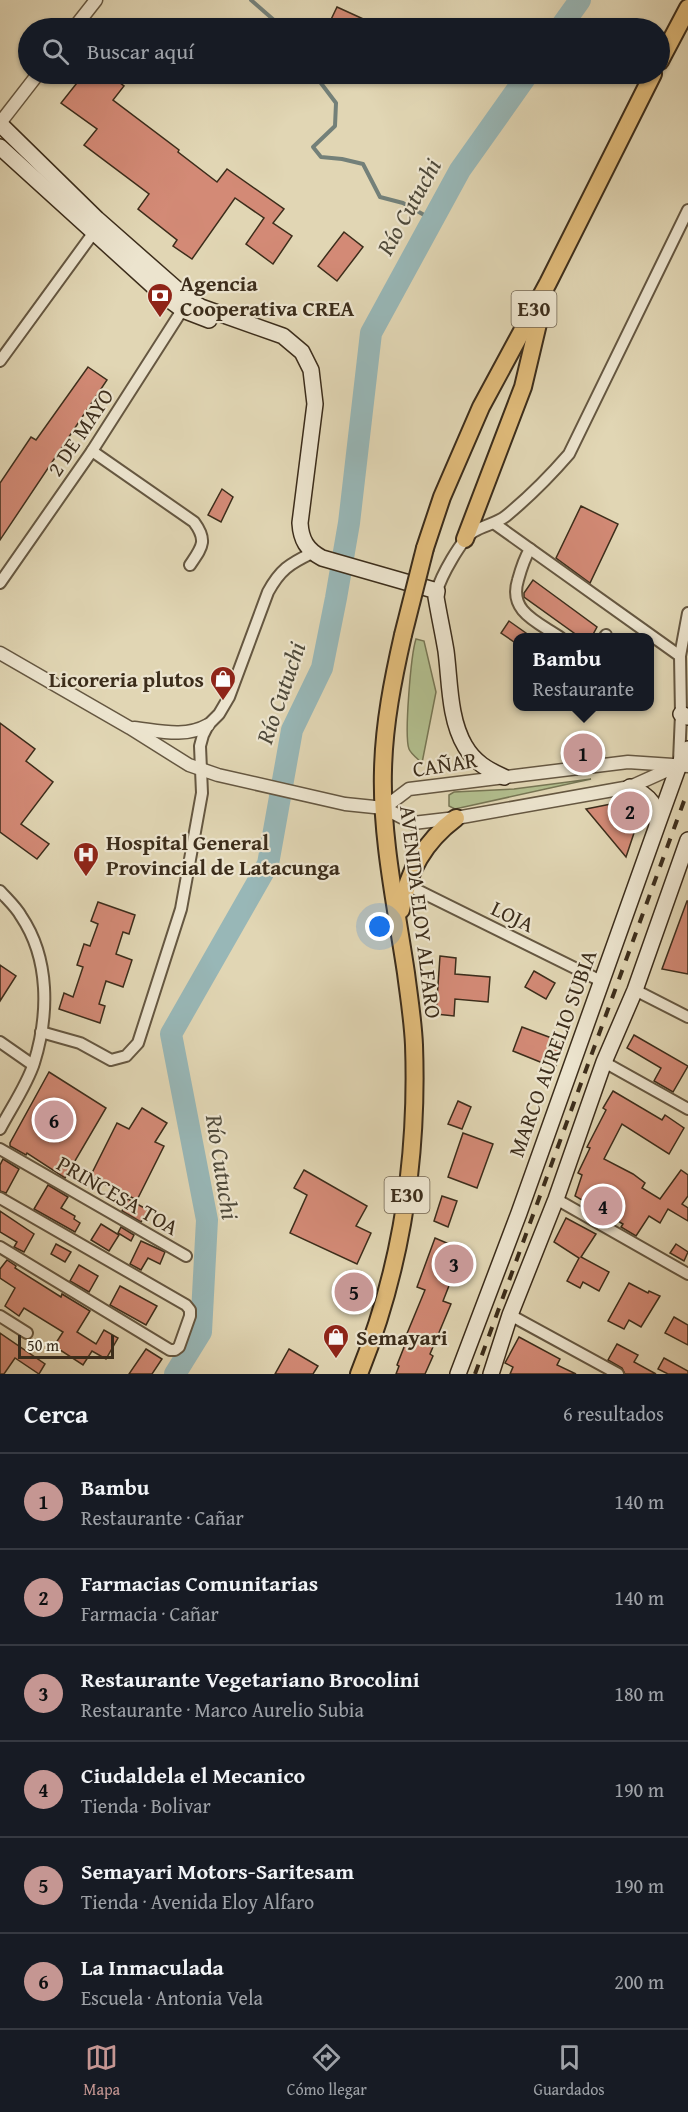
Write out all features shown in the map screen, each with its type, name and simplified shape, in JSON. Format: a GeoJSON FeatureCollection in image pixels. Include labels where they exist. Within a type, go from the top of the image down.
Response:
{"type":"FeatureCollection","features":[{"type":"Feature","properties":{"kind":"main road"},"geometry":{"type":"LineString","coordinates":[[670,42],[688,8]]}},
{"type":"Feature","properties":{"kind":"main road","name":"AVENIDA ELOY ALFARO"},"geometry":{"type":"LineString","coordinates":[[359,1374],[385,1298],[401,1236],[410,1178],[414,1044],[384,808],[383,770],[393,677],[425,548],[442,497],[481,407],[548,283],[648,84]]}},
{"type":"Feature","properties":{"kind":"main road"},"geometry":{"type":"LineString","coordinates":[[0,123],[45,178],[186,305],[201,307],[284,336],[302,352],[311,370],[315,404],[300,523],[302,538],[312,553],[322,558],[437,591],[436,597],[460,736],[465,748],[475,760],[487,770],[504,777]]}},
{"type":"Feature","properties":{"kind":"main road"},"geometry":{"type":"LineString","coordinates":[[0,147],[45,178]]}},
{"type":"Feature","properties":{"kind":"main road"},"geometry":{"type":"LineString","coordinates":[[465,539],[523,387],[548,283]]}},
{"type":"Feature","properties":{"kind":"main road","name":"MARCO AURELIO SUBIA"},"geometry":{"type":"LineString","coordinates":[[458,1374],[657,826],[684,765],[688,749]]}},
{"type":"Feature","properties":{"kind":"main road"},"geometry":{"type":"LineString","coordinates":[[630,787],[650,799],[658,814],[657,826]]}},
{"type":"Feature","properties":{"kind":"main road"},"geometry":{"type":"LineString","coordinates":[[398,923],[407,885],[421,854],[431,840],[456,819]]}},
{"type":"Feature","properties":{"kind":"main road"},"geometry":{"type":"LineString","coordinates":[[491,1374],[510,1315],[556,1199],[604,1062],[635,990],[688,840]]}},
{"type":"Feature","properties":{"kind":"street"},"geometry":{"type":"LineString","coordinates":[[81,18],[92,1]]}},
{"type":"Feature","properties":{"kind":"street"},"geometry":{"type":"LineString","coordinates":[[0,123],[30,84]]}},
{"type":"Feature","properties":{"kind":"street"},"geometry":{"type":"LineString","coordinates":[[437,591],[465,539],[478,529],[495,524],[542,483],[569,454],[688,210]]}},
{"type":"Feature","properties":{"kind":"street"},"geometry":{"type":"LineString","coordinates":[[0,361],[98,228]]}},
{"type":"Feature","properties":{"kind":"street","name":"2 DE MAYO"},"geometry":{"type":"LineString","coordinates":[[0,584],[92,451],[186,305]]}},
{"type":"Feature","properties":{"kind":"street"},"geometry":{"type":"LineString","coordinates":[[92,451],[194,522],[204,539],[190,564]]}},
{"type":"Feature","properties":{"kind":"street"},"geometry":{"type":"LineString","coordinates":[[495,524],[648,633]]}},
{"type":"Feature","properties":{"kind":"street"},"geometry":{"type":"LineString","coordinates":[[530,549],[514,591],[517,603],[522,610],[554,633]]}},
{"type":"Feature","properties":{"kind":"street"},"geometry":{"type":"LineString","coordinates":[[130,728],[180,734],[190,733],[208,725],[219,714],[229,697],[268,592],[275,579],[293,562],[312,553]]}},
{"type":"Feature","properties":{"kind":"street"},"geometry":{"type":"LineString","coordinates":[[0,653],[201,770],[345,804],[384,808],[413,824],[456,819],[630,787],[684,765],[685,716],[680,656],[688,614]]}},
{"type":"Feature","properties":{"kind":"street"},"geometry":{"type":"LineString","coordinates":[[654,637],[680,656]]}},
{"type":"Feature","properties":{"kind":"street"},"geometry":{"type":"LineString","coordinates":[[41,1032],[80,1043],[111,1060],[126,1056],[138,1043],[181,909],[202,793],[200,746],[208,725]]}},
{"type":"Feature","properties":{"kind":"street","name":"CAÑAR"},"geometry":{"type":"LineString","coordinates":[[384,808],[409,789],[628,762],[684,765]]}},
{"type":"Feature","properties":{"kind":"street","name":"LOJA"},"geometry":{"type":"LineString","coordinates":[[407,885],[601,981]]}},
{"type":"Feature","properties":{"kind":"street"},"geometry":{"type":"LineString","coordinates":[[0,891],[21,916],[39,952],[46,1001],[33,1065],[0,1129]]}},
{"type":"Feature","properties":{"kind":"street"},"geometry":{"type":"LineString","coordinates":[[635,990],[688,1017]]}},
{"type":"Feature","properties":{"kind":"street"},"geometry":{"type":"LineString","coordinates":[[0,1042],[33,1065]]}},
{"type":"Feature","properties":{"kind":"street"},"geometry":{"type":"LineString","coordinates":[[604,1062],[688,1109]]}},
{"type":"Feature","properties":{"kind":"street","name":"PRINCESA TOA"},"geometry":{"type":"LineString","coordinates":[[0,1149],[186,1256]]}},
{"type":"Feature","properties":{"kind":"street"},"geometry":{"type":"LineString","coordinates":[[0,1198],[186,1305],[190,1310],[190,1316],[179,1347],[170,1350],[0,1247]]}},
{"type":"Feature","properties":{"kind":"street"},"geometry":{"type":"LineString","coordinates":[[556,1199],[688,1274]]}},
{"type":"Feature","properties":{"kind":"street"},"geometry":{"type":"LineString","coordinates":[[510,1315],[618,1374]]}},
{"type":"Feature","properties":{"kind":"street"},"geometry":{"type":"LineString","coordinates":[[0,1316],[27,1333]]}},
{"type":"Feature","properties":{"kind":"green space"},"geometry":{"type":"Polygon","coordinates":[[[416,639],[424,641],[436,692],[422,763],[409,749],[407,728],[416,639]]]}},
{"type":"Feature","properties":{"kind":"green space"},"geometry":{"type":"Polygon","coordinates":[[[591,779],[455,809],[449,806],[449,795],[454,792],[514,789],[591,779]]]}},
{"type":"Feature","properties":{"kind":"building"},"geometry":{"type":"Polygon","coordinates":[[[337,7],[361,18],[332,18],[337,7]]]}},
{"type":"Feature","properties":{"kind":"building"},"geometry":{"type":"Polygon","coordinates":[[[76,84],[121,84],[124,86],[113,100],[217,182],[227,169],[284,209],[273,223],[292,236],[273,264],[246,244],[264,218],[235,198],[192,259],[173,246],[177,240],[138,209],[149,194],[84,145],[97,129],[61,103],[76,84]]]}},
{"type":"Feature","properties":{"kind":"building"},"geometry":{"type":"Polygon","coordinates":[[[344,232],[363,247],[337,281],[318,266],[344,232]]]}},
{"type":"Feature","properties":{"kind":"building"},"geometry":{"type":"Polygon","coordinates":[[[88,367],[107,380],[0,540],[0,483],[31,437],[36,440],[88,367]]]}},
{"type":"Feature","properties":{"kind":"building"},"geometry":{"type":"Polygon","coordinates":[[[222,489],[233,497],[221,522],[208,515],[222,489]]]}},
{"type":"Feature","properties":{"kind":"building"},"geometry":{"type":"Polygon","coordinates":[[[581,506],[618,524],[590,583],[556,558],[581,506]]]}},
{"type":"Feature","properties":{"kind":"building"},"geometry":{"type":"Polygon","coordinates":[[[533,580],[597,627],[594,633],[574,633],[524,597],[524,593],[533,580]]]}},
{"type":"Feature","properties":{"kind":"building"},"geometry":{"type":"Polygon","coordinates":[[[509,621],[526,633],[513,633],[513,641],[501,633],[509,621]]]}},
{"type":"Feature","properties":{"kind":"building"},"geometry":{"type":"Polygon","coordinates":[[[0,723],[35,749],[26,761],[53,782],[21,824],[49,844],[37,859],[0,832],[0,723]]]}},
{"type":"Feature","properties":{"kind":"building"},"geometry":{"type":"Polygon","coordinates":[[[626,801],[636,805],[640,815],[626,857],[586,809],[626,801]]]}},
{"type":"Feature","properties":{"kind":"building"},"geometry":{"type":"Polygon","coordinates":[[[688,901],[688,974],[662,969],[688,901]]]}},
{"type":"Feature","properties":{"kind":"building"},"geometry":{"type":"Polygon","coordinates":[[[98,902],[135,915],[129,934],[123,932],[116,954],[132,960],[123,987],[106,981],[99,1004],[105,1006],[100,1023],[59,1009],[64,993],[73,997],[83,967],[77,965],[84,944],[90,946],[98,924],[91,921],[98,902]]]}},
{"type":"Feature","properties":{"kind":"building"},"geometry":{"type":"Polygon","coordinates":[[[440,956],[456,958],[455,974],[490,977],[488,1002],[455,999],[454,1016],[436,1014],[440,956]]]}},
{"type":"Feature","properties":{"kind":"building"},"geometry":{"type":"Polygon","coordinates":[[[0,965],[16,976],[0,1001],[0,965]]]}},
{"type":"Feature","properties":{"kind":"building"},"geometry":{"type":"Polygon","coordinates":[[[534,971],[555,983],[546,999],[525,987],[534,971]]]}},
{"type":"Feature","properties":{"kind":"building"},"geometry":{"type":"Polygon","coordinates":[[[522,1027],[565,1043],[555,1068],[513,1051],[522,1027]]]}},
{"type":"Feature","properties":{"kind":"building"},"geometry":{"type":"Polygon","coordinates":[[[634,1035],[688,1066],[673,1092],[654,1081],[661,1068],[627,1048],[634,1035]]]}},
{"type":"Feature","properties":{"kind":"building"},"geometry":{"type":"Polygon","coordinates":[[[49,1072],[106,1108],[65,1178],[27,1153],[26,1155],[10,1146],[49,1072]]]}},
{"type":"Feature","properties":{"kind":"building"},"geometry":{"type":"Polygon","coordinates":[[[613,1091],[662,1120],[665,1115],[684,1128],[669,1154],[622,1124],[604,1159],[633,1174],[645,1183],[642,1188],[660,1199],[681,1170],[688,1175],[688,1196],[682,1204],[688,1208],[688,1221],[668,1209],[660,1223],[649,1216],[636,1236],[621,1227],[623,1224],[575,1196],[582,1175],[578,1173],[590,1148],[587,1147],[606,1110],[603,1108],[613,1091]]]}},
{"type":"Feature","properties":{"kind":"building"},"geometry":{"type":"Polygon","coordinates":[[[458,1101],[471,1107],[462,1129],[448,1124],[458,1101]]]}},
{"type":"Feature","properties":{"kind":"building"},"geometry":{"type":"Polygon","coordinates":[[[142,1108],[167,1123],[155,1142],[164,1146],[137,1200],[90,1177],[117,1123],[129,1129],[142,1108]]]}},
{"type":"Feature","properties":{"kind":"building"},"geometry":{"type":"Polygon","coordinates":[[[463,1133],[493,1144],[477,1188],[448,1177],[463,1133]]]}},
{"type":"Feature","properties":{"kind":"building"},"geometry":{"type":"Polygon","coordinates":[[[3,1159],[19,1169],[6,1193],[0,1191],[0,1165],[3,1159]]]}},
{"type":"Feature","properties":{"kind":"building"},"geometry":{"type":"Polygon","coordinates":[[[304,1170],[367,1206],[356,1226],[371,1233],[357,1264],[290,1233],[307,1195],[294,1188],[304,1170]]]}},
{"type":"Feature","properties":{"kind":"building"},"geometry":{"type":"Polygon","coordinates":[[[48,1185],[68,1197],[61,1208],[75,1216],[74,1219],[80,1223],[75,1232],[34,1209],[48,1185]]]}},
{"type":"Feature","properties":{"kind":"building"},"geometry":{"type":"Polygon","coordinates":[[[442,1196],[457,1201],[448,1227],[434,1221],[442,1196]]]}},
{"type":"Feature","properties":{"kind":"building"},"geometry":{"type":"Polygon","coordinates":[[[128,1199],[148,1210],[141,1222],[122,1211],[128,1199]]]}},
{"type":"Feature","properties":{"kind":"building"},"geometry":{"type":"Polygon","coordinates":[[[0,1211],[34,1234],[24,1252],[14,1247],[17,1242],[0,1232],[0,1211]]]}},
{"type":"Feature","properties":{"kind":"building"},"geometry":{"type":"Polygon","coordinates":[[[566,1218],[596,1234],[581,1257],[609,1272],[599,1291],[583,1282],[580,1288],[567,1281],[579,1258],[554,1242],[566,1218]]]}},
{"type":"Feature","properties":{"kind":"building"},"geometry":{"type":"Polygon","coordinates":[[[101,1224],[119,1235],[109,1251],[91,1240],[101,1224]]]}},
{"type":"Feature","properties":{"kind":"building"},"geometry":{"type":"Polygon","coordinates":[[[121,1227],[134,1235],[131,1241],[118,1233],[121,1227]]]}},
{"type":"Feature","properties":{"kind":"building"},"geometry":{"type":"Polygon","coordinates":[[[435,1238],[463,1250],[443,1301],[451,1304],[430,1354],[433,1356],[425,1374],[396,1374],[399,1366],[397,1365],[408,1337],[406,1336],[425,1290],[417,1287],[435,1238]]]}},
{"type":"Feature","properties":{"kind":"building"},"geometry":{"type":"Polygon","coordinates":[[[141,1241],[165,1252],[160,1264],[148,1258],[141,1270],[130,1264],[141,1241]]]}},
{"type":"Feature","properties":{"kind":"building"},"geometry":{"type":"Polygon","coordinates":[[[56,1244],[71,1252],[65,1262],[51,1254],[56,1244]]]}},
{"type":"Feature","properties":{"kind":"building"},"geometry":{"type":"Polygon","coordinates":[[[676,1244],[688,1252],[684,1261],[670,1253],[676,1244]]]}},
{"type":"Feature","properties":{"kind":"building"},"geometry":{"type":"Polygon","coordinates":[[[7,1260],[16,1266],[15,1268],[61,1297],[62,1294],[90,1311],[77,1332],[96,1344],[104,1330],[118,1338],[106,1359],[92,1351],[83,1365],[54,1346],[63,1332],[24,1308],[19,1316],[5,1306],[15,1288],[0,1278],[0,1269],[7,1260]]]}},
{"type":"Feature","properties":{"kind":"building"},"geometry":{"type":"Polygon","coordinates":[[[79,1265],[98,1276],[89,1292],[70,1281],[79,1265]]]}},
{"type":"Feature","properties":{"kind":"building"},"geometry":{"type":"Polygon","coordinates":[[[629,1283],[648,1293],[649,1291],[660,1296],[641,1327],[629,1320],[624,1329],[608,1321],[629,1283]]]}},
{"type":"Feature","properties":{"kind":"building"},"geometry":{"type":"Polygon","coordinates":[[[120,1286],[157,1306],[146,1325],[110,1305],[120,1286]]]}},
{"type":"Feature","properties":{"kind":"building"},"geometry":{"type":"Polygon","coordinates":[[[674,1317],[688,1325],[688,1345],[665,1333],[674,1317]]]}},
{"type":"Feature","properties":{"kind":"building"},"geometry":{"type":"Polygon","coordinates":[[[0,1333],[45,1364],[39,1374],[15,1358],[4,1374],[0,1374],[0,1333]]]}},
{"type":"Feature","properties":{"kind":"building"},"geometry":{"type":"Polygon","coordinates":[[[519,1337],[560,1359],[557,1365],[576,1374],[510,1374],[513,1367],[505,1363],[519,1337]]]}},
{"type":"Feature","properties":{"kind":"building"},"geometry":{"type":"Polygon","coordinates":[[[617,1344],[638,1355],[634,1362],[656,1374],[625,1374],[622,1368],[608,1360],[617,1344]]]}},
{"type":"Feature","properties":{"kind":"building"},"geometry":{"type":"Polygon","coordinates":[[[146,1349],[162,1359],[152,1374],[129,1374],[146,1349]]]}},
{"type":"Feature","properties":{"kind":"building"},"geometry":{"type":"Polygon","coordinates":[[[289,1349],[318,1366],[313,1374],[275,1374],[289,1349]]]}},
{"type":"Feature","properties":{"kind":"building"},"geometry":{"type":"Polygon","coordinates":[[[664,1358],[688,1371],[688,1374],[668,1374],[658,1369],[664,1358]]]}},
{"type":"Feature","properties":{"kind":"waterway"},"geometry":{"type":"LineString","coordinates":[[251,0],[272,18]]}},
{"type":"Feature","properties":{"kind":"waterway","name":"Río Cutuchi"},"geometry":{"type":"LineString","coordinates":[[567,18],[580,0]]}},
{"type":"Feature","properties":{"kind":"waterway"},"geometry":{"type":"LineString","coordinates":[[322,84],[336,103],[335,126],[313,147],[321,157],[363,164],[380,197],[403,203],[433,220]]}},
{"type":"Feature","properties":{"kind":"waterway","name":"Río Cutuchi"},"geometry":{"type":"LineString","coordinates":[[175,1374],[201,1332],[207,1220],[171,1034],[268,864],[292,730],[322,668],[336,598],[349,523],[371,333],[460,170],[521,84]]}},
{"type":"Feature","properties":{"kind":"railway"},"geometry":{"type":"LineString","coordinates":[[475,1374],[688,794]]}},
{"type":"Feature","properties":{"kind":"place","name":"Agencia Cooperativa CREA"},"geometry":{"type":"Point","coordinates":[160,319]}},
{"type":"Feature","properties":{"kind":"place","name":"Licoreria plutos"},"geometry":{"type":"Point","coordinates":[223,702]}},
{"type":"Feature","properties":{"kind":"place","name":"Bambu"},"geometry":{"type":"Point","coordinates":[583,753]}},
{"type":"Feature","properties":{"kind":"place","name":"Farmacias Comunitarias"},"geometry":{"type":"Point","coordinates":[630,811]}},
{"type":"Feature","properties":{"kind":"place","name":"Hospital General Provincial de Latacunga"},"geometry":{"type":"Point","coordinates":[86,878]}},
{"type":"Feature","properties":{"kind":"place","name":"La Inmaculada"},"geometry":{"type":"Point","coordinates":[54,1120]}},
{"type":"Feature","properties":{"kind":"place","name":"Ciudaldela el Mecanico"},"geometry":{"type":"Point","coordinates":[603,1206]}},
{"type":"Feature","properties":{"kind":"place","name":"Restaurante Vegetariano Brocolini"},"geometry":{"type":"Point","coordinates":[454,1264]}},
{"type":"Feature","properties":{"kind":"place","name":"Semayari Motors-Saritesam"},"geometry":{"type":"Point","coordinates":[354,1292]}},
{"type":"Feature","properties":{"kind":"place","name":"Semayari"},"geometry":{"type":"Point","coordinates":[336,1360]}}]}
